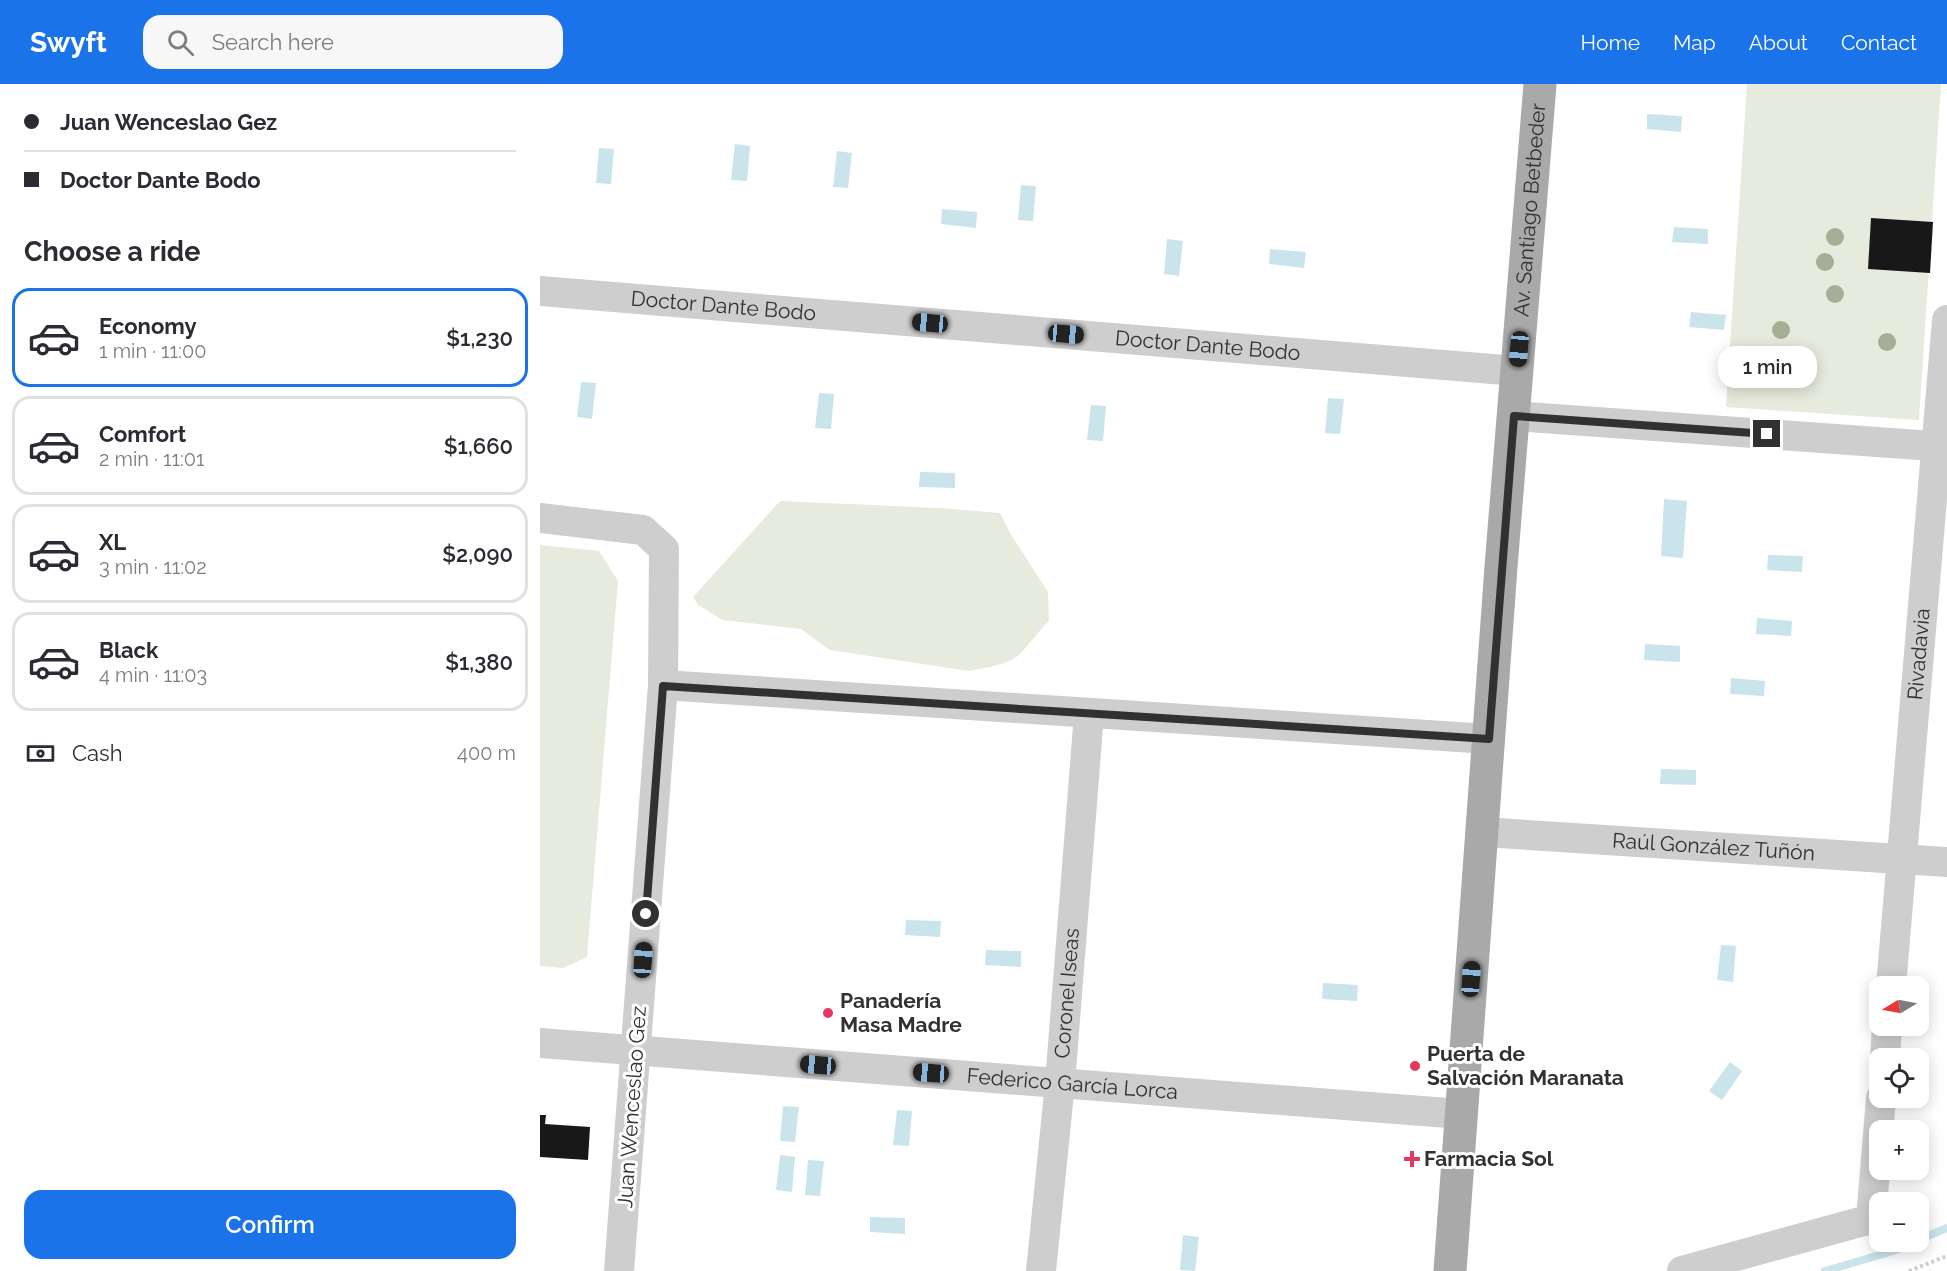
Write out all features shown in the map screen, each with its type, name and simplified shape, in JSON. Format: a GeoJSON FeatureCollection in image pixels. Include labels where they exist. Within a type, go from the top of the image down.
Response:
{"type":"FeatureCollection","features":[{"type":"Feature","properties":{"kind":"main road","name":"Av. Santiago Betbeder"},"geometry":{"type":"LineString","coordinates":[[1450,1271],[1540,84]]}},
{"type":"Feature","properties":{"kind":"street","name":"Doctor Dante Bodo"},"geometry":{"type":"LineString","coordinates":[[540,291],[1517,371]]}},
{"type":"Feature","properties":{"kind":"street","name":"Rivadavia"},"geometry":{"type":"LineString","coordinates":[[1892,976],[1942,446],[1947,320]]}},
{"type":"Feature","properties":{"kind":"street"},"geometry":{"type":"LineString","coordinates":[[1514,416],[1942,446]]}},
{"type":"Feature","properties":{"kind":"street","name":"Juan Wenceslao Gez"},"geometry":{"type":"LineString","coordinates":[[540,518],[643,530],[664,549],[663,686],[619,1271]]}},
{"type":"Feature","properties":{"kind":"street"},"geometry":{"type":"LineString","coordinates":[[663,686],[1489,739]]}},
{"type":"Feature","properties":{"kind":"street","name":"Coronel Iseas"},"geometry":{"type":"LineString","coordinates":[[1041,1271],[1060,1083],[1089,714]]}},
{"type":"Feature","properties":{"kind":"street","name":"Raúl González Tuñón"},"geometry":{"type":"LineString","coordinates":[[1482,832],[1947,862]]}},
{"type":"Feature","properties":{"kind":"street","name":"Federico García Lorca"},"geometry":{"type":"LineString","coordinates":[[540,1043],[1461,1114]]}},
{"type":"Feature","properties":{"kind":"street"},"geometry":{"type":"LineString","coordinates":[[1682,1271],[1871,1219],[1880,1108]]}},
{"type":"Feature","properties":{"kind":"path"},"geometry":{"type":"LineString","coordinates":[[1909,1271],[1947,1256]]}},
{"type":"Feature","properties":{"kind":"shaded area"},"geometry":{"type":"Polygon","coordinates":[[[1747,84],[1941,84],[1919,420],[1726,407],[1747,84]]]}},
{"type":"Feature","properties":{"kind":"shaded area"},"geometry":{"type":"Polygon","coordinates":[[[780,501],[1000,513],[1010,533],[1048,592],[1049,621],[1015,658],[996,666],[969,671],[830,650],[801,629],[723,620],[698,605],[693,597],[780,501]]]}},
{"type":"Feature","properties":{"kind":"shaded area"},"geometry":{"type":"Polygon","coordinates":[[[540,545],[599,551],[618,581],[587,957],[563,968],[540,966],[540,545]]]}},
{"type":"Feature","properties":{"kind":"water"},"geometry":{"type":"Polygon","coordinates":[[[1647,114],[1682,116],[1681,132],[1647,129],[1647,114]]]}},
{"type":"Feature","properties":{"kind":"water"},"geometry":{"type":"Polygon","coordinates":[[[735,144],[750,146],[747,181],[731,180],[735,144]]]}},
{"type":"Feature","properties":{"kind":"water"},"geometry":{"type":"Polygon","coordinates":[[[599,148],[614,149],[611,184],[596,183],[599,148]]]}},
{"type":"Feature","properties":{"kind":"water"},"geometry":{"type":"Polygon","coordinates":[[[837,151],[852,153],[848,188],[833,187],[837,151]]]}},
{"type":"Feature","properties":{"kind":"water"},"geometry":{"type":"Polygon","coordinates":[[[1021,185],[1036,186],[1033,221],[1018,220],[1021,185]]]}},
{"type":"Feature","properties":{"kind":"water"},"geometry":{"type":"Polygon","coordinates":[[[942,209],[977,212],[976,228],[941,224],[942,209]]]}},
{"type":"Feature","properties":{"kind":"water"},"geometry":{"type":"Polygon","coordinates":[[[1674,227],[1708,229],[1708,244],[1672,242],[1674,227]]]}},
{"type":"Feature","properties":{"kind":"water"},"geometry":{"type":"Polygon","coordinates":[[[1167,239],[1183,241],[1179,276],[1164,274],[1167,239]]]}},
{"type":"Feature","properties":{"kind":"water"},"geometry":{"type":"Polygon","coordinates":[[[1270,249],[1306,252],[1304,268],[1269,264],[1270,249]]]}},
{"type":"Feature","properties":{"kind":"water"},"geometry":{"type":"Polygon","coordinates":[[[1691,312],[1726,315],[1724,330],[1689,327],[1691,312]]]}},
{"type":"Feature","properties":{"kind":"water"},"geometry":{"type":"Polygon","coordinates":[[[581,382],[596,383],[592,419],[577,417],[581,382]]]}},
{"type":"Feature","properties":{"kind":"water"},"geometry":{"type":"Polygon","coordinates":[[[819,393],[834,394],[831,429],[815,428],[819,393]]]}},
{"type":"Feature","properties":{"kind":"water"},"geometry":{"type":"Polygon","coordinates":[[[1328,398],[1344,399],[1340,434],[1325,433],[1328,398]]]}},
{"type":"Feature","properties":{"kind":"water"},"geometry":{"type":"Polygon","coordinates":[[[1091,405],[1106,406],[1103,441],[1087,440],[1091,405]]]}},
{"type":"Feature","properties":{"kind":"water"},"geometry":{"type":"Polygon","coordinates":[[[920,472],[955,473],[955,488],[919,487],[920,472]]]}},
{"type":"Feature","properties":{"kind":"water"},"geometry":{"type":"Polygon","coordinates":[[[1664,499],[1687,501],[1683,558],[1661,556],[1664,499]]]}},
{"type":"Feature","properties":{"kind":"water"},"geometry":{"type":"Polygon","coordinates":[[[1768,555],[1803,556],[1802,572],[1767,570],[1768,555]]]}},
{"type":"Feature","properties":{"kind":"water"},"geometry":{"type":"Polygon","coordinates":[[[1757,618],[1792,621],[1791,636],[1756,634],[1757,618]]]}},
{"type":"Feature","properties":{"kind":"water"},"geometry":{"type":"Polygon","coordinates":[[[1645,644],[1680,646],[1680,662],[1644,660],[1645,644]]]}},
{"type":"Feature","properties":{"kind":"water"},"geometry":{"type":"Polygon","coordinates":[[[1731,678],[1765,681],[1764,696],[1730,694],[1731,678]]]}},
{"type":"Feature","properties":{"kind":"water"},"geometry":{"type":"Polygon","coordinates":[[[1661,769],[1696,770],[1696,785],[1660,784],[1661,769]]]}},
{"type":"Feature","properties":{"kind":"water"},"geometry":{"type":"Polygon","coordinates":[[[906,920],[941,921],[940,937],[905,935],[906,920]]]}},
{"type":"Feature","properties":{"kind":"water"},"geometry":{"type":"Polygon","coordinates":[[[1721,945],[1736,946],[1733,982],[1717,980],[1721,945]]]}},
{"type":"Feature","properties":{"kind":"water"},"geometry":{"type":"Polygon","coordinates":[[[986,950],[1021,951],[1021,967],[985,965],[986,950]]]}},
{"type":"Feature","properties":{"kind":"water"},"geometry":{"type":"Polygon","coordinates":[[[1323,983],[1358,985],[1357,1001],[1322,999],[1323,983]]]}},
{"type":"Feature","properties":{"kind":"water"},"geometry":{"type":"Polygon","coordinates":[[[1730,1062],[1742,1071],[1722,1100],[1709,1091],[1730,1062]]]}},
{"type":"Feature","properties":{"kind":"water"},"geometry":{"type":"Polygon","coordinates":[[[783,1106],[799,1107],[795,1142],[780,1141],[783,1106]]]}},
{"type":"Feature","properties":{"kind":"water"},"geometry":{"type":"Polygon","coordinates":[[[897,1110],[912,1111],[909,1146],[893,1145],[897,1110]]]}},
{"type":"Feature","properties":{"kind":"water"},"geometry":{"type":"Polygon","coordinates":[[[780,1155],[795,1157],[792,1192],[776,1190],[780,1155]]]}},
{"type":"Feature","properties":{"kind":"water"},"geometry":{"type":"Polygon","coordinates":[[[808,1160],[824,1161],[820,1196],[805,1195],[808,1160]]]}},
{"type":"Feature","properties":{"kind":"water"},"geometry":{"type":"Polygon","coordinates":[[[870,1217],[905,1218],[905,1234],[870,1232],[870,1217]]]}},
{"type":"Feature","properties":{"kind":"water"},"geometry":{"type":"Polygon","coordinates":[[[1183,1235],[1199,1237],[1195,1271],[1180,1270],[1183,1235]]]}},
{"type":"Feature","properties":{"kind":"building"},"geometry":{"type":"Polygon","coordinates":[[[1871,218],[1933,222],[1930,273],[1868,269],[1871,218]]]}},
{"type":"Feature","properties":{"kind":"building"},"geometry":{"type":"Polygon","coordinates":[[[540,1115],[546,1115],[545,1124],[590,1127],[588,1160],[540,1157],[540,1115]]]}},
{"type":"Feature","properties":{"kind":"waterway"},"geometry":{"type":"LineString","coordinates":[[1929,1235],[1947,1228]]}},
{"type":"Feature","properties":{"kind":"waterway"},"geometry":{"type":"LineString","coordinates":[[1825,1271],[1890,1252]]}},
{"type":"Feature","properties":{"kind":"place","name":"Panadería Masa Madre"},"geometry":{"type":"Point","coordinates":[828,1013]}},
{"type":"Feature","properties":{"kind":"place","name":"Puerta de Salvación Maranata"},"geometry":{"type":"Point","coordinates":[1415,1066]}},
{"type":"Feature","properties":{"kind":"place","name":"Farmacia Sol"},"geometry":{"type":"Point","coordinates":[1412,1159]}},
{"type":"Feature","properties":{"kind":"route"},"geometry":{"type":"LineString","coordinates":[[646,914],[663,686],[1489,739],[1514,416],[1767,434]]}}]}
